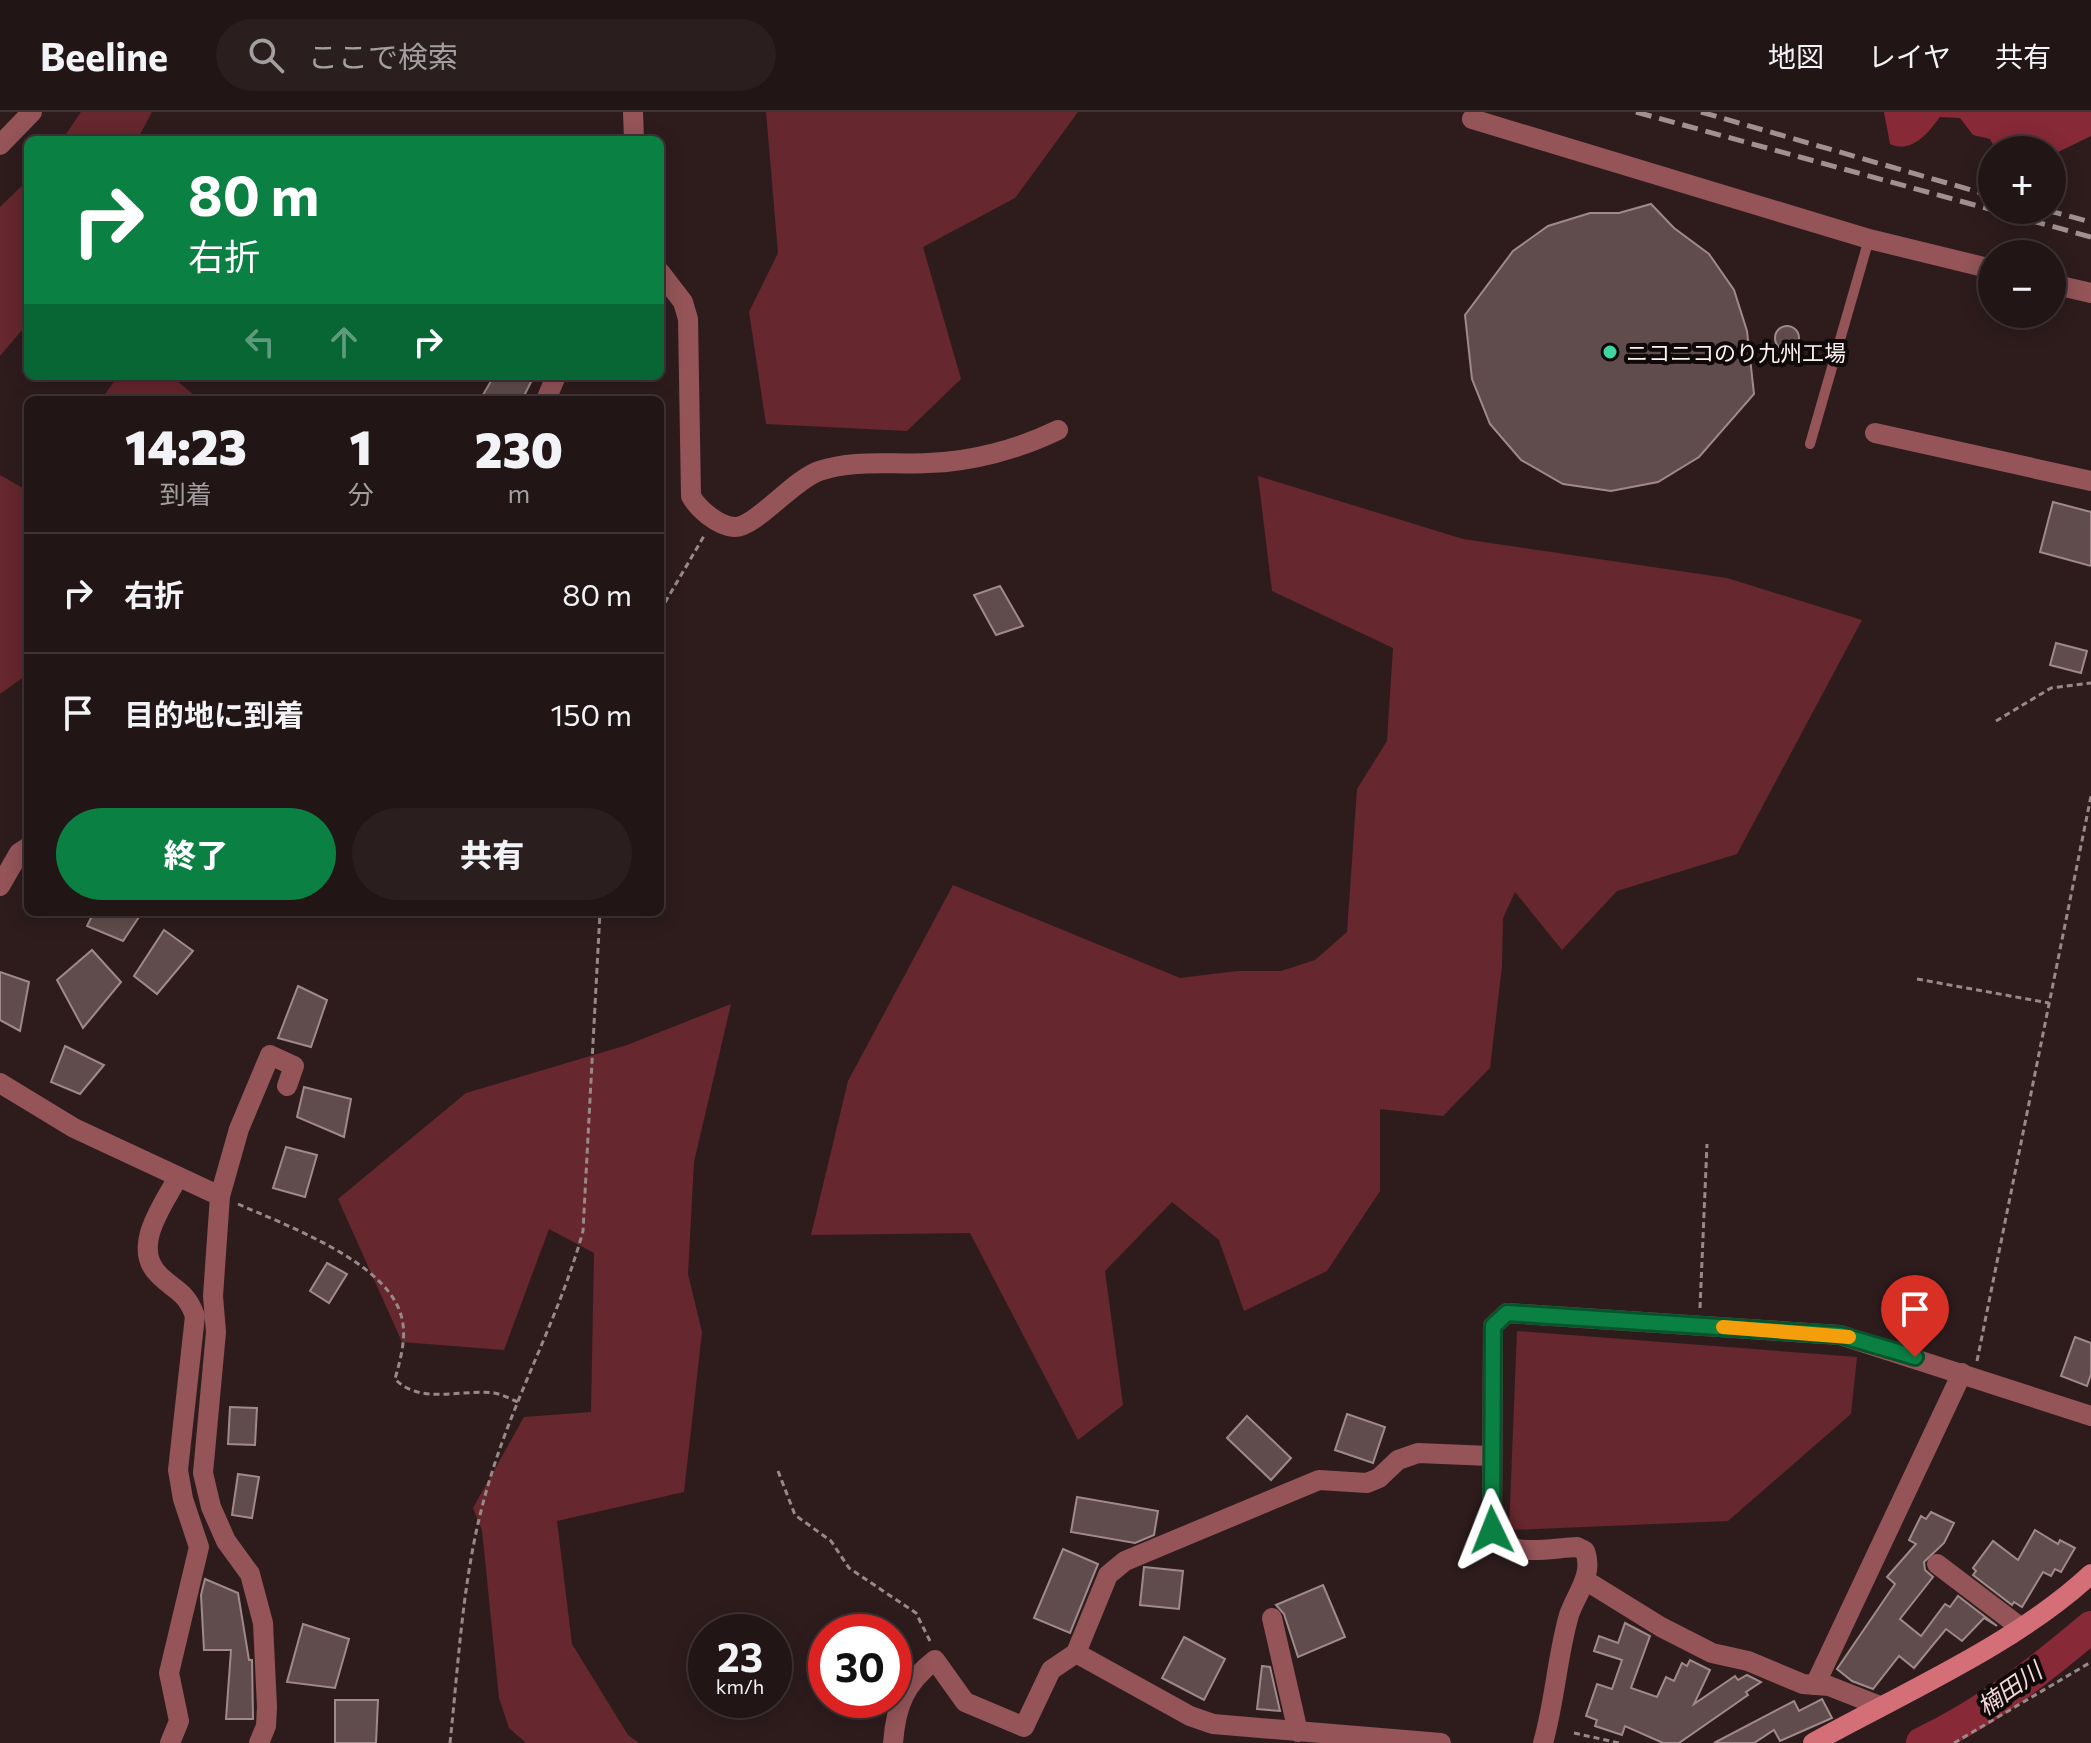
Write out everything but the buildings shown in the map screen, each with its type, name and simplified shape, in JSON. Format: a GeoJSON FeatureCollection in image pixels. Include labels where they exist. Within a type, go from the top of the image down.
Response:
{"type":"FeatureCollection","features":[{"type":"Feature","properties":{"kind":"street"},"geometry":{"type":"LineString","coordinates":[[0,145],[32,112]]}},
{"type":"Feature","properties":{"kind":"street"},"geometry":{"type":"LineString","coordinates":[[633,112],[634,136]]}},
{"type":"Feature","properties":{"kind":"street"},"geometry":{"type":"LineString","coordinates":[[1472,119],[1869,239],[1978,266]]}},
{"type":"Feature","properties":{"kind":"street"},"geometry":{"type":"LineString","coordinates":[[664,277],[683,302],[688,319],[691,496],[696,506],[731,528],[744,526],[793,485],[815,472],[861,462],[933,463],[990,454],[1058,430]]}},
{"type":"Feature","properties":{"kind":"street"},"geometry":{"type":"LineString","coordinates":[[2066,287],[2091,293]]}},
{"type":"Feature","properties":{"kind":"street"},"geometry":{"type":"LineString","coordinates":[[1875,433],[2091,481]]}},
{"type":"Feature","properties":{"kind":"street"},"geometry":{"type":"LineString","coordinates":[[0,886],[24,850]]}},
{"type":"Feature","properties":{"kind":"street"},"geometry":{"type":"LineString","coordinates":[[259,1743],[266,1726],[267,1707],[263,1623],[250,1574],[226,1541],[211,1507],[203,1473],[216,1332],[213,1296],[220,1196],[239,1129],[270,1055],[294,1066],[287,1086]]}},
{"type":"Feature","properties":{"kind":"street"},"geometry":{"type":"LineString","coordinates":[[0,1083],[74,1128],[220,1196]]}},
{"type":"Feature","properties":{"kind":"street"},"geometry":{"type":"LineString","coordinates":[[170,1743],[179,1721],[169,1673],[199,1547],[183,1499],[178,1470],[195,1316],[189,1298],[158,1274],[147,1261],[148,1237],[178,1177]]}},
{"type":"Feature","properties":{"kind":"street"},"geometry":{"type":"LineString","coordinates":[[1543,1743],[1569,1614],[1585,1580],[1589,1560],[1585,1551],[1577,1547],[1508,1549],[1498,1543],[1492,1530],[1493,1326],[1507,1313],[1840,1335],[2091,1416]]}},
{"type":"Feature","properties":{"kind":"street"},"geometry":{"type":"LineString","coordinates":[[1815,1685],[1968,1375]]}},
{"type":"Feature","properties":{"kind":"street"},"geometry":{"type":"LineString","coordinates":[[893,1743],[898,1702],[912,1678],[935,1660],[965,1702],[1024,1727],[1051,1670],[1076,1653],[1108,1575],[1125,1561],[1319,1480],[1367,1483],[1379,1478],[1398,1460],[1418,1453],[1490,1456]]}},
{"type":"Feature","properties":{"kind":"street"},"geometry":{"type":"LineString","coordinates":[[1937,1564],[2020,1627]]}},
{"type":"Feature","properties":{"kind":"street"},"geometry":{"type":"LineString","coordinates":[[1813,1743],[2020,1627],[2062,1601],[2091,1574]]}},
{"type":"Feature","properties":{"kind":"street"},"geometry":{"type":"LineString","coordinates":[[1585,1580],[1661,1627],[1712,1653],[1815,1685],[1829,1686],[1880,1706]]}},
{"type":"Feature","properties":{"kind":"street"},"geometry":{"type":"LineString","coordinates":[[1272,1618],[1298,1732]]}},
{"type":"Feature","properties":{"kind":"street"},"geometry":{"type":"LineString","coordinates":[[1076,1653],[1217,1734],[1298,1732],[1441,1743]]}},
{"type":"Feature","properties":{"kind":"lane"},"geometry":{"type":"LineString","coordinates":[[1810,444],[1869,239]]}},
{"type":"Feature","properties":{"kind":"path"},"geometry":{"type":"LineString","coordinates":[[664,604],[694,551]]}},
{"type":"Feature","properties":{"kind":"path"},"geometry":{"type":"LineString","coordinates":[[1996,721],[2051,688],[2091,683]]}},
{"type":"Feature","properties":{"kind":"path"},"geometry":{"type":"LineString","coordinates":[[1968,1375],[2091,796]]}},
{"type":"Feature","properties":{"kind":"path"},"geometry":{"type":"LineString","coordinates":[[450,1743],[470,1571],[486,1489],[571,1276],[583,1231],[600,916]]}},
{"type":"Feature","properties":{"kind":"path"},"geometry":{"type":"LineString","coordinates":[[1917,979],[2049,1003]]}},
{"type":"Feature","properties":{"kind":"path"},"geometry":{"type":"LineString","coordinates":[[1704,1326],[1699,1312],[1707,1144]]}},
{"type":"Feature","properties":{"kind":"path"},"geometry":{"type":"LineString","coordinates":[[220,1196],[321,1242],[388,1288],[401,1313],[404,1342],[395,1379],[404,1388],[420,1394],[495,1393],[519,1402]]}},
{"type":"Feature","properties":{"kind":"path"},"geometry":{"type":"LineString","coordinates":[[778,1471],[795,1515],[831,1541],[849,1568],[916,1613],[929,1637],[935,1660]]}},
{"type":"Feature","properties":{"kind":"path"},"geometry":{"type":"LineString","coordinates":[[1954,1743],[2091,1662]]}},
{"type":"Feature","properties":{"kind":"path"},"geometry":{"type":"LineString","coordinates":[[1574,1733],[1619,1743]]}},
{"type":"Feature","properties":{"kind":"shaded area"},"geometry":{"type":"Polygon","coordinates":[[[81,112],[152,112],[139,136],[65,136],[81,112]]]}},
{"type":"Feature","properties":{"kind":"shaded area"},"geometry":{"type":"Polygon","coordinates":[[[766,112],[1078,112],[1015,198],[923,247],[961,379],[907,431],[766,424],[749,312],[778,253],[766,112]]]}},
{"type":"Feature","properties":{"kind":"shaded area"},"geometry":{"type":"Polygon","coordinates":[[[1884,112],[2091,112],[2091,136],[2066,148],[2066,136],[1978,136],[1973,135],[1960,118],[1940,117],[1912,144],[1890,144],[1884,112]]]}},
{"type":"Feature","properties":{"kind":"shaded area"},"geometry":{"type":"Polygon","coordinates":[[[24,184],[24,328],[0,356],[0,207],[24,184]]]}},
{"type":"Feature","properties":{"kind":"shaded area"},"geometry":{"type":"Polygon","coordinates":[[[115,380],[176,380],[195,396],[104,396],[115,380]]]}},
{"type":"Feature","properties":{"kind":"shaded area"},"geometry":{"type":"Polygon","coordinates":[[[0,475],[24,489],[24,677],[0,694],[0,475]]]}},
{"type":"Feature","properties":{"kind":"shaded area"},"geometry":{"type":"Polygon","coordinates":[[[1258,476],[1463,539],[1727,578],[1862,620],[1737,854],[1617,891],[1562,950],[1515,892],[1503,918],[1502,966],[1490,1068],[1443,1116],[1380,1109],[1380,1191],[1327,1271],[1244,1311],[1219,1240],[1172,1202],[1105,1271],[1123,1405],[1078,1440],[970,1233],[811,1235],[848,1081],[953,885],[1180,978],[1237,971],[1281,971],[1315,960],[1347,932],[1357,789],[1387,741],[1393,648],[1272,591],[1258,476]]]}},
{"type":"Feature","properties":{"kind":"shaded area"},"geometry":{"type":"Polygon","coordinates":[[[731,1004],[694,1162],[688,1274],[702,1332],[684,1492],[557,1521],[572,1644],[628,1735],[639,1743],[526,1743],[509,1728],[499,1698],[482,1530],[473,1508],[524,1417],[591,1412],[594,1253],[549,1229],[504,1350],[402,1342],[338,1199],[466,1093],[627,1045],[731,1004]]]}},
{"type":"Feature","properties":{"kind":"shaded area"},"geometry":{"type":"Polygon","coordinates":[[[1517,1331],[1857,1357],[1851,1414],[1728,1521],[1509,1530],[1517,1331]]]}},
{"type":"Feature","properties":{"kind":"waterway","name":"楠田川"},"geometry":{"type":"LineString","coordinates":[[1922,1743],[2010,1691],[2091,1627]]}},
{"type":"Feature","properties":{"kind":"railway"},"geometry":{"type":"LineString","coordinates":[[1636,112],[2091,237]]}},
{"type":"Feature","properties":{"kind":"railway"},"geometry":{"type":"LineString","coordinates":[[1701,112],[1978,192]]}},
{"type":"Feature","properties":{"kind":"railway"},"geometry":{"type":"LineString","coordinates":[[2066,215],[2091,222]]}},
{"type":"Feature","properties":{"kind":"slow traffic"},"geometry":{"type":"LineString","coordinates":[[1723,1327],[1849,1337]]}},
{"type":"Feature","properties":{"kind":"place","name":"ニコニコのり九州工場"},"geometry":{"type":"Point","coordinates":[1610,352]}},
{"type":"Feature","properties":{"kind":"route"},"geometry":{"type":"LineString","coordinates":[[1492,1530],[1493,1326],[1507,1313],[1840,1335],[1915,1357]]}}]}
